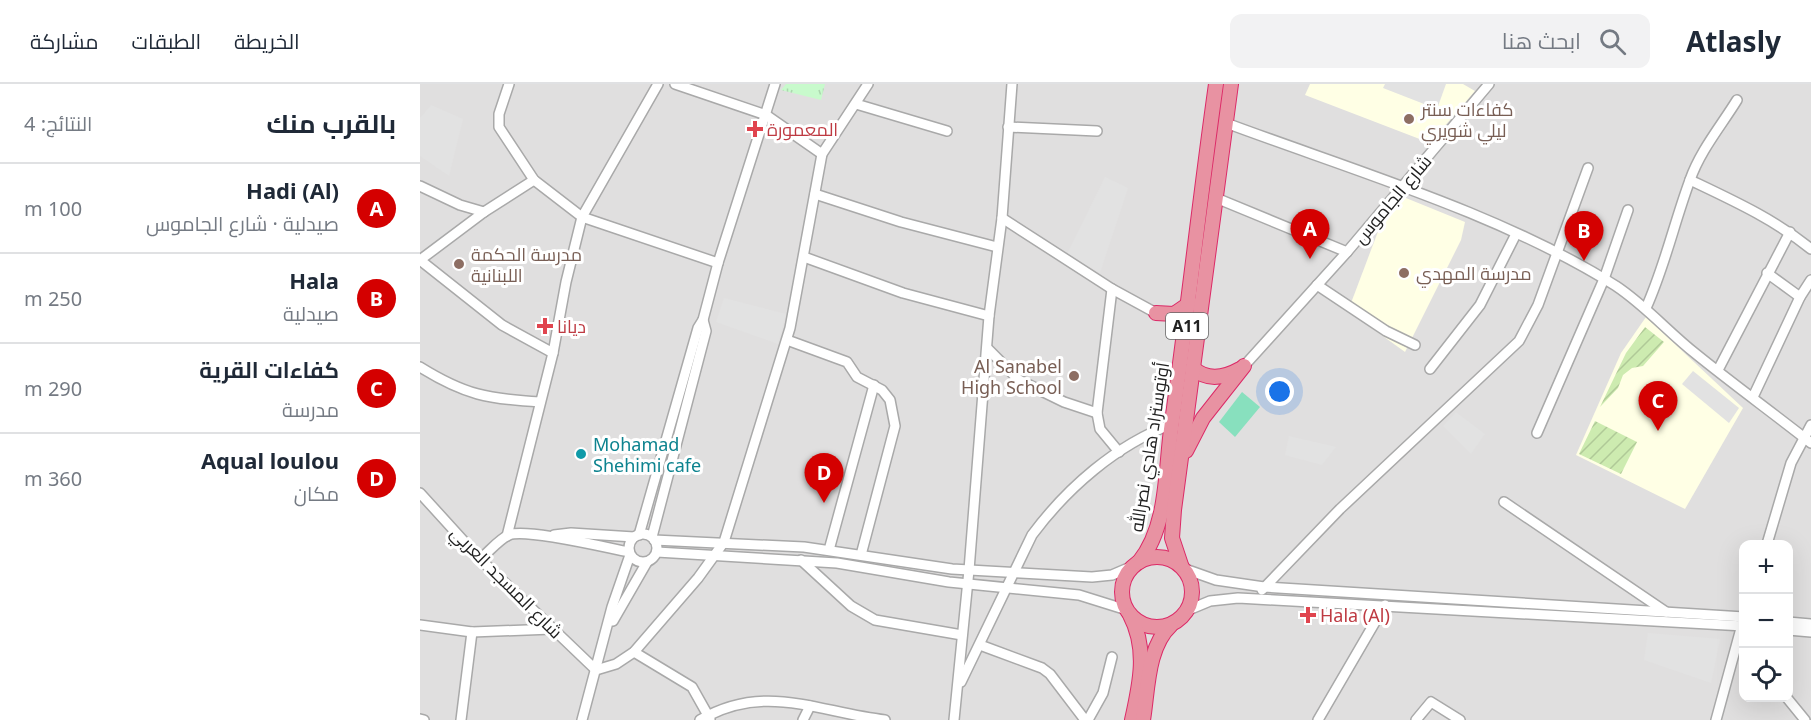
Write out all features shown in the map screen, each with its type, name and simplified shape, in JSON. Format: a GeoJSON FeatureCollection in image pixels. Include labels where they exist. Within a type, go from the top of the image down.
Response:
{"type":"FeatureCollection","features":[{"type":"Feature","properties":{"kind":"highway","name":"أوتوستراد هادي نصرالله"},"geometry":{"type":"LineString","coordinates":[[1132,720],[1142,657],[1137,630],[1128,612],[1122,587],[1126,575],[1151,544],[1160,517],[1190,303],[1216,84]]}},
{"type":"Feature","properties":{"kind":"highway","name":"أوتوستراد هادي نصرالله"},"geometry":{"type":"LineString","coordinates":[[1186,611],[1193,591],[1173,544],[1172,529],[1231,84]]}},
{"type":"Feature","properties":{"kind":"highway"},"geometry":{"type":"LineString","coordinates":[[1156,313],[1174,314],[1190,303]]}},
{"type":"Feature","properties":{"kind":"highway"},"geometry":{"type":"LineString","coordinates":[[1156,313],[1185,336]]}},
{"type":"Feature","properties":{"kind":"highway"},"geometry":{"type":"LineString","coordinates":[[1193,368],[1203,375],[1216,377],[1232,374],[1244,366]]}},
{"type":"Feature","properties":{"kind":"highway"},"geometry":{"type":"LineString","coordinates":[[1179,466],[1203,418],[1244,366]]}},
{"type":"Feature","properties":{"kind":"highway","name":"أوتوستراد هادي نصرالله"},"geometry":{"type":"LineString","coordinates":[[1136,564],[1160,557],[1183,567]]}},
{"type":"Feature","properties":{"kind":"highway"},"geometry":{"type":"LineString","coordinates":[[1143,720],[1154,655],[1162,635],[1186,611]]}},
{"type":"Feature","properties":{"kind":"highway"},"geometry":{"type":"LineString","coordinates":[[1128,612],[1139,622],[1152,627],[1171,625]]}},
{"type":"Feature","properties":{"kind":"street"},"geometry":{"type":"LineString","coordinates":[[509,84],[499,114],[499,127],[534,180],[582,218],[718,263]]}},
{"type":"Feature","properties":{"kind":"street"},"geometry":{"type":"LineString","coordinates":[[507,536],[553,353],[566,282],[582,218],[658,84]]}},
{"type":"Feature","properties":{"kind":"street"},"geometry":{"type":"LineString","coordinates":[[675,84],[766,115],[822,154]]}},
{"type":"Feature","properties":{"kind":"street"},"geometry":{"type":"LineString","coordinates":[[580,720],[606,637],[612,607],[630,554],[629,544],[636,536],[695,338],[704,320],[718,263],[774,84]]}},
{"type":"Feature","properties":{"kind":"street"},"geometry":{"type":"LineString","coordinates":[[596,670],[616,664],[634,652],[717,554],[724,542],[787,340],[822,154],[868,84]]}},
{"type":"Feature","properties":{"kind":"street"},"geometry":{"type":"LineString","coordinates":[[954,720],[968,584],[989,316],[1002,218],[1012,84]]}},
{"type":"Feature","properties":{"kind":"street","name":"شارع الجاموس"},"geometry":{"type":"LineString","coordinates":[[1244,366],[1347,252],[1489,84]]}},
{"type":"Feature","properties":{"kind":"street"},"geometry":{"type":"LineString","coordinates":[[1646,308],[1665,263],[1690,180],[1702,154],[1737,100]]}},
{"type":"Feature","properties":{"kind":"street"},"geometry":{"type":"LineString","coordinates":[[856,104],[947,131]]}},
{"type":"Feature","properties":{"kind":"street"},"geometry":{"type":"LineString","coordinates":[[1226,123],[1402,188],[1516,234],[1604,279],[1646,308],[1694,353],[1808,440]]}},
{"type":"Feature","properties":{"kind":"street"},"geometry":{"type":"LineString","coordinates":[[1008,127],[1096,131]]}},
{"type":"Feature","properties":{"kind":"street"},"geometry":{"type":"LineString","coordinates":[[1257,600],[1264,587],[1340,509],[1519,341],[1538,305],[1558,255],[1588,168]]}},
{"type":"Feature","properties":{"kind":"street"},"geometry":{"type":"LineString","coordinates":[[534,180],[484,212],[420,260],[502,325],[553,353]]}},
{"type":"Feature","properties":{"kind":"street"},"geometry":{"type":"LineString","coordinates":[[1690,180],[1748,207],[1790,232],[1811,249]]}},
{"type":"Feature","properties":{"kind":"street"},"geometry":{"type":"LineString","coordinates":[[420,186],[460,205],[484,212]]}},
{"type":"Feature","properties":{"kind":"street"},"geometry":{"type":"LineString","coordinates":[[815,194],[902,222],[997,247]]}},
{"type":"Feature","properties":{"kind":"street"},"geometry":{"type":"LineString","coordinates":[[1216,198],[1347,252]]}},
{"type":"Feature","properties":{"kind":"street"},"geometry":{"type":"LineString","coordinates":[[1537,433],[1604,279],[1628,210]]}},
{"type":"Feature","properties":{"kind":"street"},"geometry":{"type":"LineString","coordinates":[[1002,218],[1112,289],[1156,313]]}},
{"type":"Feature","properties":{"kind":"street"},"geometry":{"type":"LineString","coordinates":[[1718,370],[1790,232]]}},
{"type":"Feature","properties":{"kind":"street"},"geometry":{"type":"LineString","coordinates":[[1430,369],[1480,304],[1516,234]]}},
{"type":"Feature","properties":{"kind":"street"},"geometry":{"type":"LineString","coordinates":[[804,257],[903,293],[989,316]]}},
{"type":"Feature","properties":{"kind":"street"},"geometry":{"type":"LineString","coordinates":[[1767,273],[1800,297]]}},
{"type":"Feature","properties":{"kind":"street"},"geometry":{"type":"LineString","coordinates":[[1753,397],[1800,297],[1811,280]]}},
{"type":"Feature","properties":{"kind":"street"},"geometry":{"type":"LineString","coordinates":[[1317,285],[1386,332],[1415,345]]}},
{"type":"Feature","properties":{"kind":"street"},"geometry":{"type":"LineString","coordinates":[[1112,289],[1097,413],[1100,429],[1119,452]]}},
{"type":"Feature","properties":{"kind":"street"},"geometry":{"type":"LineString","coordinates":[[657,552],[653,538],[706,330],[704,320]]}},
{"type":"Feature","properties":{"kind":"street"},"geometry":{"type":"LineString","coordinates":[[787,340],[847,362],[857,377],[882,390],[890,400],[895,426],[861,555]]}},
{"type":"Feature","properties":{"kind":"street"},"geometry":{"type":"LineString","coordinates":[[988,349],[1019,380],[1064,402],[1097,413]]}},
{"type":"Feature","properties":{"kind":"street"},"geometry":{"type":"LineString","coordinates":[[420,367],[467,393],[493,399],[540,402]]}},
{"type":"Feature","properties":{"kind":"street"},"geometry":{"type":"LineString","coordinates":[[829,550],[874,385]]}},
{"type":"Feature","properties":{"kind":"street"},"geometry":{"type":"LineString","coordinates":[[959,687],[1032,535],[1042,521],[1084,479],[1119,452],[1172,424]]}},
{"type":"Feature","properties":{"kind":"street"},"geometry":{"type":"LineString","coordinates":[[1768,540],[1791,463],[1808,440],[1811,425]]}},
{"type":"Feature","properties":{"kind":"street","name":"شارع المسجد العربي"},"geometry":{"type":"LineString","coordinates":[[420,493],[480,559],[596,670]]}},
{"type":"Feature","properties":{"kind":"street"},"geometry":{"type":"LineString","coordinates":[[1504,502],[1668,613]]}},
{"type":"Feature","properties":{"kind":"street"},"geometry":{"type":"LineString","coordinates":[[480,559],[507,536],[525,533],[630,554],[640,562],[647,561]]}},
{"type":"Feature","properties":{"kind":"street"},"geometry":{"type":"LineString","coordinates":[[546,536],[571,533],[724,542],[829,550],[969,570],[1092,577],[1112,575],[1136,564]]}},
{"type":"Feature","properties":{"kind":"street"},"geometry":{"type":"LineString","coordinates":[[606,637],[618,610],[647,561],[657,552],[801,560],[968,584],[1079,595],[1128,612]]}},
{"type":"Feature","properties":{"kind":"street"},"geometry":{"type":"LineString","coordinates":[[801,560],[851,606],[875,620],[962,635]]}},
{"type":"Feature","properties":{"kind":"street"},"geometry":{"type":"LineString","coordinates":[[1183,567],[1216,580],[1264,587],[1668,613],[1739,622]]}},
{"type":"Feature","properties":{"kind":"street"},"geometry":{"type":"LineString","coordinates":[[1186,611],[1217,599],[1739,622]]}},
{"type":"Feature","properties":{"kind":"street"},"geometry":{"type":"LineString","coordinates":[[1318,720],[1384,605]]}},
{"type":"Feature","properties":{"kind":"street"},"geometry":{"type":"LineString","coordinates":[[1793,622],[1811,624]]}},
{"type":"Feature","properties":{"kind":"street"},"geometry":{"type":"LineString","coordinates":[[420,625],[472,632],[552,629]]}},
{"type":"Feature","properties":{"kind":"street"},"geometry":{"type":"LineString","coordinates":[[1793,630],[1811,632]]}},
{"type":"Feature","properties":{"kind":"street"},"geometry":{"type":"LineString","coordinates":[[460,720],[472,632]]}},
{"type":"Feature","properties":{"kind":"street"},"geometry":{"type":"LineString","coordinates":[[1716,720],[1739,637]]}},
{"type":"Feature","properties":{"kind":"street"},"geometry":{"type":"LineString","coordinates":[[980,645],[1042,668],[1050,674],[1087,720],[1103,693],[1112,657]]}},
{"type":"Feature","properties":{"kind":"street"},"geometry":{"type":"LineString","coordinates":[[634,652],[692,687],[710,717]]}},
{"type":"Feature","properties":{"kind":"street"},"geometry":{"type":"LineString","coordinates":[[700,720],[750,700],[810,706],[879,720]]}},
{"type":"Feature","properties":{"kind":"street"},"geometry":{"type":"LineString","coordinates":[[1416,720],[1431,702],[1460,720]]}},
{"type":"Feature","properties":{"kind":"street"},"geometry":{"type":"LineString","coordinates":[[1790,702],[1805,720]]}},
{"type":"Feature","properties":{"kind":"street"},"geometry":{"type":"LineString","coordinates":[[803,720],[810,706]]}},
{"type":"Feature","properties":{"kind":"shaded area"},"geometry":{"type":"Polygon","coordinates":[[[420,84],[1811,84],[1811,720],[420,720],[420,84]]]}},
{"type":"Feature","properties":{"kind":"shaded area","name":"كفاءات سنتر ليلي شويري"},"geometry":{"type":"Polygon","coordinates":[[[1310,84],[1463,84],[1475,91],[1430,143],[1305,95],[1310,84]]]}},
{"type":"Feature","properties":{"kind":"shaded area"},"geometry":{"type":"Polygon","coordinates":[[[1385,84],[1446,84],[1437,109],[1383,88],[1385,84]]]}},
{"type":"Feature","properties":{"kind":"shaded area"},"geometry":{"type":"Polygon","coordinates":[[[431,105],[463,119],[449,176],[420,156],[420,118],[431,105]]]}},
{"type":"Feature","properties":{"kind":"shaded area"},"geometry":{"type":"Polygon","coordinates":[[[1105,177],[1128,188],[1100,273],[1067,254],[1105,177]]]}},
{"type":"Feature","properties":{"kind":"shaded area","name":"مدرسة المهدي"},"geometry":{"type":"Polygon","coordinates":[[[1401,196],[1465,222],[1461,240],[1405,352],[1348,311],[1385,213],[1392,202],[1401,196]]]}},
{"type":"Feature","properties":{"kind":"shaded area"},"geometry":{"type":"Polygon","coordinates":[[[724,298],[786,314],[778,344],[716,322],[724,298]]]}},
{"type":"Feature","properties":{"kind":"shaded area"},"geometry":{"type":"Polygon","coordinates":[[[1646,317],[1743,408],[1685,509],[1576,455],[1621,353],[1646,317]]]}},
{"type":"Feature","properties":{"kind":"shaded area"},"geometry":{"type":"Polygon","coordinates":[[[1693,371],[1739,408],[1729,423],[1682,384],[1693,371]]]}},
{"type":"Feature","properties":{"kind":"shaded area"},"geometry":{"type":"Polygon","coordinates":[[[1456,412],[1485,434],[1471,454],[1443,426],[1456,412]]]}},
{"type":"Feature","properties":{"kind":"shaded area"},"geometry":{"type":"Polygon","coordinates":[[[1289,436],[1336,447],[1322,465],[1285,455],[1289,436]]]}},
{"type":"Feature","properties":{"kind":"shaded area"},"geometry":{"type":"Polygon","coordinates":[[[1648,633],[1720,639],[1711,683],[1644,660],[1648,633]]]}},
{"type":"Feature","properties":{"kind":"green space"},"geometry":{"type":"Polygon","coordinates":[[[786,84],[825,84],[821,100],[781,90],[786,84]]]}},
{"type":"Feature","properties":{"kind":"green space"},"geometry":{"type":"Polygon","coordinates":[[[1645,327],[1664,342],[1643,366],[1632,368],[1623,375],[1618,388],[1600,407],[1626,353],[1645,327]]]}},
{"type":"Feature","properties":{"kind":"green space"},"geometry":{"type":"Polygon","coordinates":[[[1242,392],[1260,407],[1235,437],[1219,422],[1242,392]]]}},
{"type":"Feature","properties":{"kind":"green space"},"geometry":{"type":"Polygon","coordinates":[[[1595,421],[1637,442],[1621,474],[1579,454],[1595,421]]]}},
{"type":"Feature","properties":{"kind":"place","name":"كفاءات سنتر ليلي شويري"},"geometry":{"type":"Point","coordinates":[1409,119]}},
{"type":"Feature","properties":{"kind":"place","name":"المعمورة"},"geometry":{"type":"Point","coordinates":[755,129]}},
{"type":"Feature","properties":{"kind":"place","name":"Hadi (Al)"},"geometry":{"type":"Point","coordinates":[1310,259]}},
{"type":"Feature","properties":{"kind":"place","name":"Hala"},"geometry":{"type":"Point","coordinates":[1584,261]}},
{"type":"Feature","properties":{"kind":"place","name":"مدرسة الحكمة اللبنانية"},"geometry":{"type":"Point","coordinates":[459,264]}},
{"type":"Feature","properties":{"kind":"place","name":"مدرسة المهدي"},"geometry":{"type":"Point","coordinates":[1404,273]}},
{"type":"Feature","properties":{"kind":"place","name":"ديانا"},"geometry":{"type":"Point","coordinates":[545,326]}},
{"type":"Feature","properties":{"kind":"place","name":"Al Sanabel High School"},"geometry":{"type":"Point","coordinates":[1074,376]}},
{"type":"Feature","properties":{"kind":"place","name":"كفاءات القرية"},"geometry":{"type":"Point","coordinates":[1658,431]}},
{"type":"Feature","properties":{"kind":"place","name":"Mohamad Shehimi cafe"},"geometry":{"type":"Point","coordinates":[581,454]}},
{"type":"Feature","properties":{"kind":"place","name":"Aqual loulou"},"geometry":{"type":"Point","coordinates":[824,503]}},
{"type":"Feature","properties":{"kind":"place","name":"Hala (Al)"},"geometry":{"type":"Point","coordinates":[1308,615]}}]}
